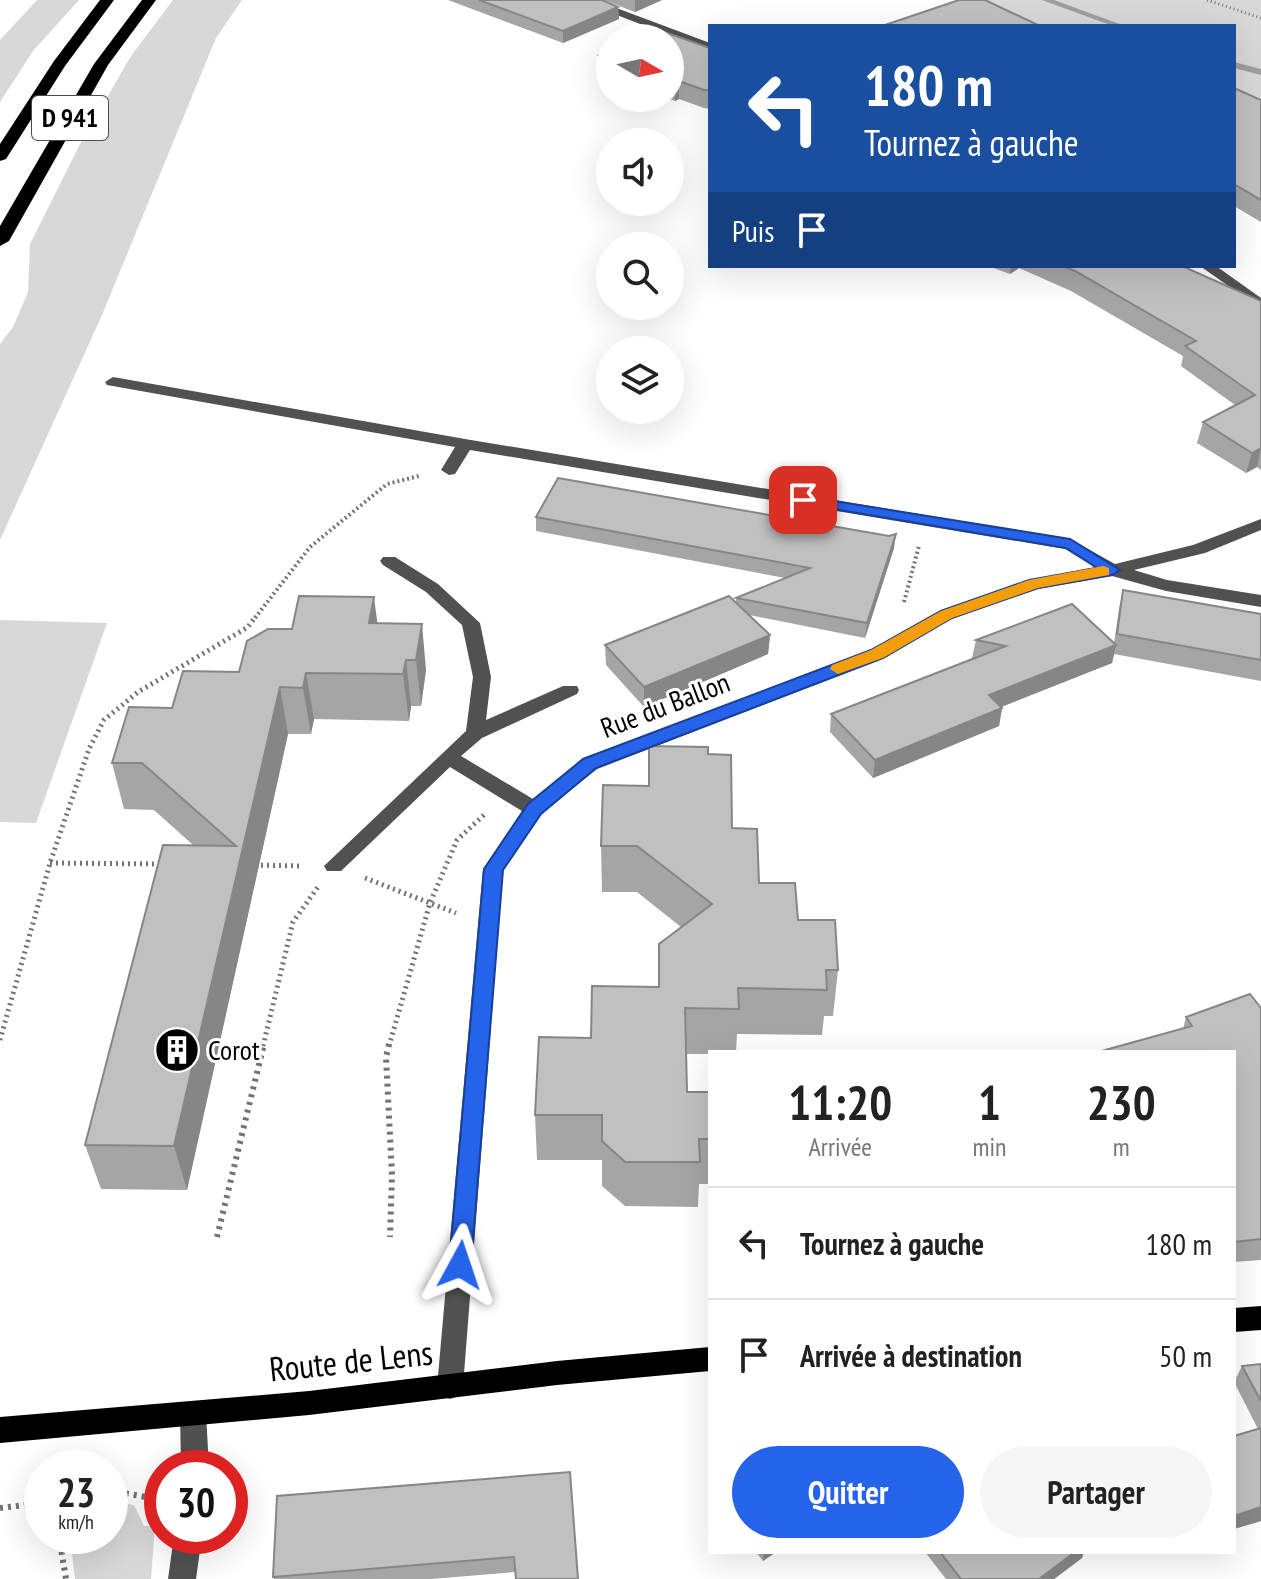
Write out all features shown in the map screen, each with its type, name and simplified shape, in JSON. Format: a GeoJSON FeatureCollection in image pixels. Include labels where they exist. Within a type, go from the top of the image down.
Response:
{"type":"FeatureCollection","features":[{"type":"Feature","properties":{"kind":"highway","name":"D 941"},"geometry":{"type":"LineString","coordinates":[[0,156],[59,64],[107,0]]}},
{"type":"Feature","properties":{"kind":"highway","name":"D 941"},"geometry":{"type":"LineString","coordinates":[[0,241],[101,64],[149,0]]}},
{"type":"Feature","properties":{"kind":"main road"},"geometry":{"type":"LineString","coordinates":[[1236,1320],[1261,1318]]}},
{"type":"Feature","properties":{"kind":"main road","name":"Route de Lens"},"geometry":{"type":"LineString","coordinates":[[0,1430],[708,1359]]}},
{"type":"Feature","properties":{"kind":"street"},"geometry":{"type":"LineString","coordinates":[[584,0],[708,46]]}},
{"type":"Feature","properties":{"kind":"street"},"geometry":{"type":"LineString","coordinates":[[1210,268],[1261,305]]}},
{"type":"Feature","properties":{"kind":"street"},"geometry":{"type":"LineString","coordinates":[[113,382],[1070,544],[1112,570],[1166,585],[1261,601]]}},
{"type":"Feature","properties":{"kind":"street"},"geometry":{"type":"LineString","coordinates":[[449,470],[465,444]]}},
{"type":"Feature","properties":{"kind":"street","name":"Rue du Ballon"},"geometry":{"type":"LineString","coordinates":[[450,1387],[470,1178],[493,869],[534,809],[590,764],[877,654],[947,614],[1035,584],[1199,549],[1261,524]]}},
{"type":"Feature","properties":{"kind":"street"},"geometry":{"type":"LineString","coordinates":[[389,561],[432,588],[471,623],[482,677],[475,733]]}},
{"type":"Feature","properties":{"kind":"street"},"geometry":{"type":"LineString","coordinates":[[334,866],[475,733],[570,690]]}},
{"type":"Feature","properties":{"kind":"street"},"geometry":{"type":"LineString","coordinates":[[448,757],[534,809]]}},
{"type":"Feature","properties":{"kind":"street"},"geometry":{"type":"LineString","coordinates":[[193,1413],[194,1450]]}},
{"type":"Feature","properties":{"kind":"street"},"geometry":{"type":"LineString","coordinates":[[182,1579],[185,1554]]}},
{"type":"Feature","properties":{"kind":"path"},"geometry":{"type":"LineString","coordinates":[[1207,0],[1261,18]]}},
{"type":"Feature","properties":{"kind":"path"},"geometry":{"type":"LineString","coordinates":[[0,1040],[50,863],[89,749],[104,720],[138,692],[248,627],[310,547],[387,484],[449,470]]}},
{"type":"Feature","properties":{"kind":"path"},"geometry":{"type":"LineString","coordinates":[[892,645],[926,521]]}},
{"type":"Feature","properties":{"kind":"path"},"geometry":{"type":"LineString","coordinates":[[390,1237],[392,1175],[386,1057],[430,903],[457,840],[508,793]]}},
{"type":"Feature","properties":{"kind":"path"},"geometry":{"type":"LineString","coordinates":[[50,863],[176,864]]}},
{"type":"Feature","properties":{"kind":"path"},"geometry":{"type":"LineString","coordinates":[[239,865],[334,866],[487,925]]}},
{"type":"Feature","properties":{"kind":"path"},"geometry":{"type":"LineString","coordinates":[[217,1237],[293,922],[334,866]]}},
{"type":"Feature","properties":{"kind":"path"},"geometry":{"type":"LineString","coordinates":[[0,1508],[24,1505]]}},
{"type":"Feature","properties":{"kind":"path"},"geometry":{"type":"LineString","coordinates":[[62,1554],[66,1579]]}},
{"type":"Feature","properties":{"kind":"shaded area"},"geometry":{"type":"Polygon","coordinates":[[[37,0],[79,0],[33,51],[0,102],[0,40],[37,0]]]}},
{"type":"Feature","properties":{"kind":"shaded area"},"geometry":{"type":"Polygon","coordinates":[[[173,0],[242,0],[216,38],[102,315],[0,540],[0,344],[13,327],[28,292],[30,244],[79,146],[131,56],[173,0]]]}},
{"type":"Feature","properties":{"kind":"shaded area"},"geometry":{"type":"Polygon","coordinates":[[[969,0],[1261,0],[1261,103],[1236,94],[1236,24],[1037,24],[969,0]]]}},
{"type":"Feature","properties":{"kind":"shaded area"},"geometry":{"type":"Polygon","coordinates":[[[0,620],[107,623],[36,823],[0,822],[0,620]]]}},
{"type":"Feature","properties":{"kind":"shaded area"},"geometry":{"type":"Polygon","coordinates":[[[128,1504],[134,1505],[144,1526],[144,1554],[153,1554],[151,1579],[75,1579],[72,1554],[128,1554],[128,1504]]]}},
{"type":"Feature","properties":{"kind":"building"},"geometry":{"type":"Polygon","coordinates":[[[479,0],[602,0],[618,7],[563,31],[479,0]]]}},
{"type":"Feature","properties":{"kind":"building"},"geometry":{"type":"Polygon","coordinates":[[[959,0],[985,0],[1036,24],[888,24],[959,0]]]}},
{"type":"Feature","properties":{"kind":"building"},"geometry":{"type":"Polygon","coordinates":[[[684,39],[708,47],[708,90],[684,83],[684,39]]]}},
{"type":"Feature","properties":{"kind":"building"},"geometry":{"type":"Polygon","coordinates":[[[1236,89],[1261,100],[1261,200],[1236,185],[1236,89]]]}},
{"type":"Feature","properties":{"kind":"building"},"geometry":{"type":"Polygon","coordinates":[[[1068,268],[1187,268],[1261,301],[1261,448],[1252,453],[1203,422],[1255,395],[1185,346],[1196,341],[1068,268]]]}},
{"type":"Feature","properties":{"kind":"building"},"geometry":{"type":"Polygon","coordinates":[[[558,478],[889,536],[896,534],[867,623],[736,598],[810,568],[536,517],[558,478]]]}},
{"type":"Feature","properties":{"kind":"building"},"geometry":{"type":"Polygon","coordinates":[[[1123,590],[1261,614],[1261,660],[1117,634],[1123,590]]]}},
{"type":"Feature","properties":{"kind":"building"},"geometry":{"type":"Polygon","coordinates":[[[299,596],[374,597],[369,623],[422,624],[416,660],[406,660],[403,674],[306,673],[303,688],[280,687],[174,1146],[85,1145],[163,845],[236,846],[142,763],[112,763],[129,707],[172,708],[183,671],[239,672],[247,641],[268,629],[292,629],[299,596]]]}},
{"type":"Feature","properties":{"kind":"building"},"geometry":{"type":"Polygon","coordinates":[[[729,596],[770,635],[644,687],[605,645],[729,596]]]}},
{"type":"Feature","properties":{"kind":"building"},"geometry":{"type":"Polygon","coordinates":[[[1072,604],[1116,645],[989,695],[1002,708],[875,760],[831,714],[1006,646],[976,640],[1072,604]]]}},
{"type":"Feature","properties":{"kind":"building"},"geometry":{"type":"Polygon","coordinates":[[[649,746],[708,747],[708,754],[731,755],[732,828],[757,829],[759,883],[795,883],[798,920],[835,920],[838,970],[826,970],[827,990],[738,988],[739,1009],[685,1008],[687,1092],[708,1092],[708,1139],[699,1139],[700,1162],[625,1162],[602,1141],[602,1115],[535,1115],[539,1037],[591,1038],[592,986],[659,987],[659,944],[712,904],[637,846],[601,846],[603,785],[649,786],[649,746]]]}},
{"type":"Feature","properties":{"kind":"building"},"geometry":{"type":"Polygon","coordinates":[[[1250,994],[1261,1008],[1261,1239],[1236,1242],[1236,1050],[1105,1050],[1192,1026],[1186,1017],[1250,994]]]}},
{"type":"Feature","properties":{"kind":"building"},"geometry":{"type":"Polygon","coordinates":[[[1261,1364],[1261,1401],[1242,1366],[1261,1364]]]}},
{"type":"Feature","properties":{"kind":"building"},"geometry":{"type":"Polygon","coordinates":[[[1261,1428],[1261,1507],[1236,1515],[1236,1435],[1261,1428]]]}},
{"type":"Feature","properties":{"kind":"building"},"geometry":{"type":"Polygon","coordinates":[[[570,1472],[578,1579],[516,1579],[514,1557],[273,1577],[277,1496],[570,1472]]]}},
{"type":"Feature","properties":{"kind":"building"},"geometry":{"type":"Polygon","coordinates":[[[942,1554],[1072,1554],[1039,1579],[961,1579],[942,1554]]]}},
{"type":"Feature","properties":{"kind":"waterway"},"geometry":{"type":"LineString","coordinates":[[1046,0],[1115,24]]}},
{"type":"Feature","properties":{"kind":"waterway"},"geometry":{"type":"LineString","coordinates":[[1236,66],[1261,72]]}},
{"type":"Feature","properties":{"kind":"slow traffic"},"geometry":{"type":"LineString","coordinates":[[838,669],[877,654],[947,614],[1035,584],[1103,572]]}},
{"type":"Feature","properties":{"kind":"place","name":"Corot"},"geometry":{"type":"Point","coordinates":[177,1050]}},
{"type":"Feature","properties":{"kind":"route"},"geometry":{"type":"LineString","coordinates":[[460,1265],[470,1178],[493,869],[534,809],[590,764],[877,654],[947,614],[1035,584],[1112,570],[1070,544],[803,500]]}}]}
